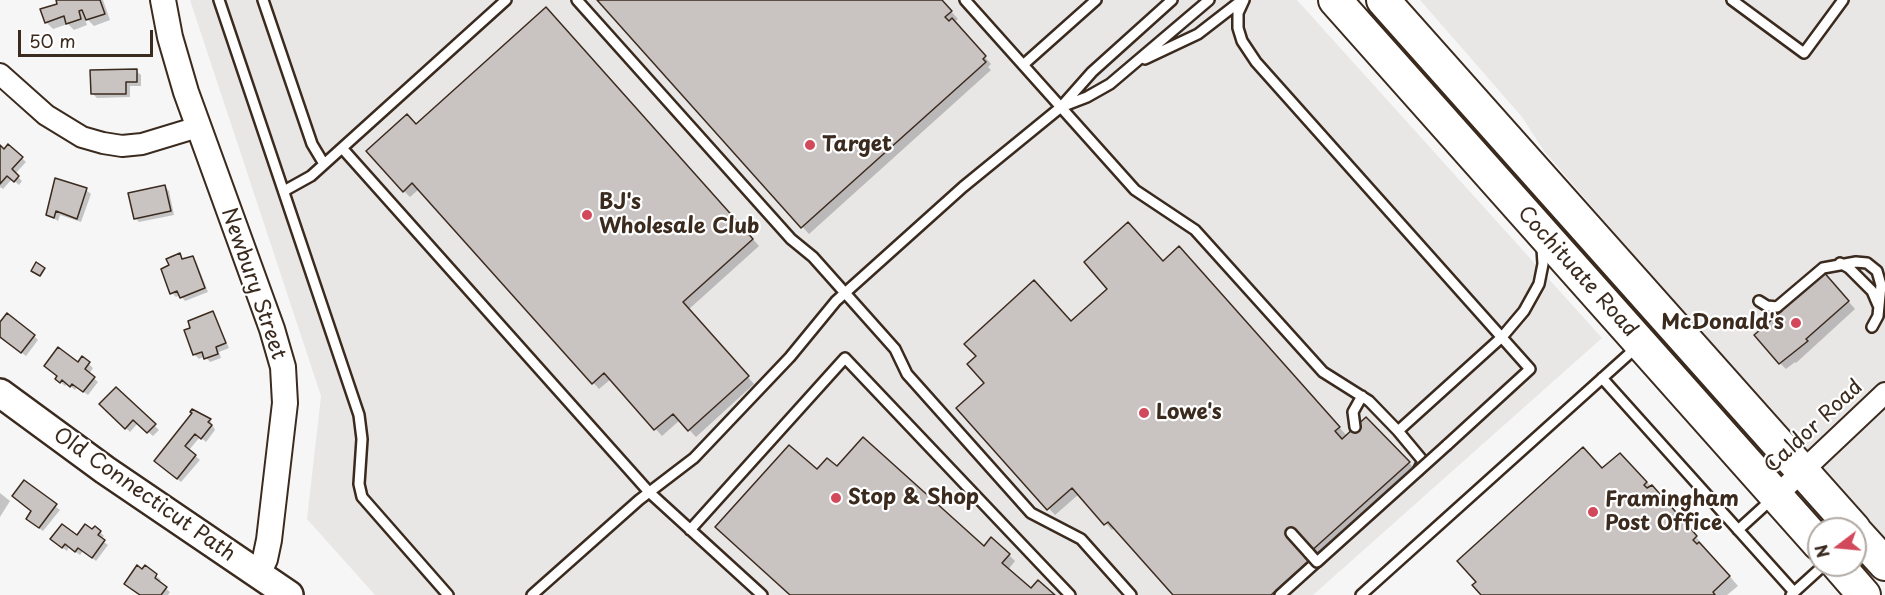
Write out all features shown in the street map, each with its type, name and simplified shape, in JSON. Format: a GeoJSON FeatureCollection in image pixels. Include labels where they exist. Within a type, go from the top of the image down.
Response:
{"type":"FeatureCollection","features":[{"type":"Feature","properties":{"kind":"main road","name":"Cochituate Road"},"geometry":{"type":"LineString","coordinates":[[1335,0],[1807,531]]}},
{"type":"Feature","properties":{"kind":"main road","name":"Cochituate Road"},"geometry":{"type":"LineString","coordinates":[[1383,0],[1843,517]]}},
{"type":"Feature","properties":{"kind":"main road","name":"Old Connecticut Path"},"geometry":{"type":"LineString","coordinates":[[0,393],[105,470],[289,595]]}},
{"type":"Feature","properties":{"kind":"main road","name":"Cochituate Road"},"geometry":{"type":"LineString","coordinates":[[1867,544],[1885,564]]}},
{"type":"Feature","properties":{"kind":"street","name":"Newbury Street"},"geometry":{"type":"LineString","coordinates":[[163,0],[171,44],[198,128],[272,329],[285,379],[284,416],[266,559],[258,574]]}},
{"type":"Feature","properties":{"kind":"street"},"geometry":{"type":"LineString","coordinates":[[0,74],[64,127],[103,143],[122,146],[142,144],[198,128]]}},
{"type":"Feature","properties":{"kind":"street","name":"Caldor Road"},"geometry":{"type":"LineString","coordinates":[[1776,496],[1885,393]]}},
{"type":"Feature","properties":{"kind":"lane"},"geometry":{"type":"LineString","coordinates":[[219,0],[359,415],[362,439],[359,484],[362,497],[448,595]]}},
{"type":"Feature","properties":{"kind":"lane"},"geometry":{"type":"LineString","coordinates":[[264,0],[312,144],[324,164]]}},
{"type":"Feature","properties":{"kind":"lane"},"geometry":{"type":"LineString","coordinates":[[284,191],[304,181],[324,164],[506,0]]}},
{"type":"Feature","properties":{"kind":"lane"},"geometry":{"type":"LineString","coordinates":[[577,0],[791,240],[809,254],[895,349],[907,374],[1031,513],[1081,539],[1131,595]]}},
{"type":"Feature","properties":{"kind":"lane"},"geometry":{"type":"LineString","coordinates":[[965,0],[1135,190],[1183,220],[1201,236],[1323,372],[1376,406],[1423,460],[1421,468],[1281,595]]}},
{"type":"Feature","properties":{"kind":"lane"},"geometry":{"type":"LineString","coordinates":[[1023,65],[1096,0]]}},
{"type":"Feature","properties":{"kind":"lane"},"geometry":{"type":"LineString","coordinates":[[532,595],[649,492],[685,466],[790,357],[827,309],[969,182],[1060,107],[1092,72],[1173,0]]}},
{"type":"Feature","properties":{"kind":"lane"},"geometry":{"type":"LineString","coordinates":[[1060,107],[1098,91],[1137,63],[1209,0]]}},
{"type":"Feature","properties":{"kind":"lane"},"geometry":{"type":"LineString","coordinates":[[1137,63],[1198,34],[1243,0]]}},
{"type":"Feature","properties":{"kind":"lane"},"geometry":{"type":"LineString","coordinates":[[1243,0],[1238,13],[1238,28],[1242,41],[1256,62],[1530,369],[1317,562],[1291,533]]}},
{"type":"Feature","properties":{"kind":"lane"},"geometry":{"type":"LineString","coordinates":[[1732,0],[1804,52],[1843,0]]}},
{"type":"Feature","properties":{"kind":"lane"},"geometry":{"type":"LineString","coordinates":[[342,148],[649,492],[762,595]]}},
{"type":"Feature","properties":{"kind":"lane"},"geometry":{"type":"LineString","coordinates":[[1398,431],[1502,337],[1531,302],[1539,284],[1543,256],[1538,228]]}},
{"type":"Feature","properties":{"kind":"lane"},"geometry":{"type":"LineString","coordinates":[[1840,263],[1849,268],[1872,291],[1878,310]]}},
{"type":"Feature","properties":{"kind":"lane"},"geometry":{"type":"LineString","coordinates":[[1759,301],[1767,306],[1777,307],[1819,270],[1840,263],[1867,263],[1877,271],[1881,285],[1878,310],[1872,327]]}},
{"type":"Feature","properties":{"kind":"lane"},"geometry":{"type":"LineString","coordinates":[[1361,595],[1640,344]]}},
{"type":"Feature","properties":{"kind":"lane"},"geometry":{"type":"LineString","coordinates":[[690,530],[845,358],[1070,595]]}},
{"type":"Feature","properties":{"kind":"lane"},"geometry":{"type":"LineString","coordinates":[[1602,378],[1792,594],[1811,577]]}},
{"type":"Feature","properties":{"kind":"lane"},"geometry":{"type":"LineString","coordinates":[[1355,426],[1353,412],[1362,396]]}},
{"type":"Feature","properties":{"kind":"lane"},"geometry":{"type":"LineString","coordinates":[[1398,448],[1407,440]]}},
{"type":"Feature","properties":{"kind":"lane"},"geometry":{"type":"LineString","coordinates":[[1738,530],[1776,496]]}},
{"type":"Feature","properties":{"kind":"shaded area"},"geometry":{"type":"Polygon","coordinates":[[[190,0],[1297,0],[1602,338],[1313,595],[375,595],[307,519],[321,396],[190,0]]]}},
{"type":"Feature","properties":{"kind":"shaded area"},"geometry":{"type":"Polygon","coordinates":[[[1420,0],[1885,0],[1885,539],[1662,288],[1544,151],[1522,117],[1420,0]]]}},
{"type":"Feature","properties":{"kind":"building"},"geometry":{"type":"Polygon","coordinates":[[[56,0],[100,0],[105,14],[86,20],[82,10],[79,11],[81,19],[66,24],[64,16],[45,23],[40,9],[57,4],[56,0]]]}},
{"type":"Feature","properties":{"kind":"building","name":"Target"},"geometry":{"type":"Polygon","coordinates":[[[597,0],[942,0],[952,11],[945,17],[949,21],[952,18],[986,56],[983,59],[986,62],[801,228],[597,0]]]}},
{"type":"Feature","properties":{"kind":"building","name":"BJ's Wholesale Club"},"geometry":{"type":"Polygon","coordinates":[[[546,7],[753,239],[683,302],[749,376],[688,431],[673,414],[654,430],[604,373],[592,384],[412,183],[403,192],[366,151],[407,114],[416,124],[546,7]]]}},
{"type":"Feature","properties":{"kind":"building"},"geometry":{"type":"Polygon","coordinates":[[[137,69],[137,82],[126,82],[126,94],[91,94],[90,70],[137,69]]]}},
{"type":"Feature","properties":{"kind":"building"},"geometry":{"type":"Polygon","coordinates":[[[8,144],[23,157],[12,169],[19,176],[14,182],[7,176],[0,184],[0,145],[4,149],[8,144]]]}},
{"type":"Feature","properties":{"kind":"building"},"geometry":{"type":"Polygon","coordinates":[[[55,178],[87,188],[77,219],[56,211],[54,218],[46,215],[55,178]]]}},
{"type":"Feature","properties":{"kind":"building"},"geometry":{"type":"Polygon","coordinates":[[[165,185],[171,211],[134,219],[128,193],[165,185]]]}},
{"type":"Feature","properties":{"kind":"building","name":"Lowe's"},"geometry":{"type":"Polygon","coordinates":[[[1128,222],[1163,261],[1179,246],[1340,427],[1335,431],[1342,439],[1366,417],[1410,462],[1309,553],[1313,557],[1271,595],[1173,595],[1108,522],[1104,525],[1072,488],[1047,510],[956,408],[984,383],[967,364],[976,356],[964,344],[1034,280],[1071,321],[1107,289],[1084,262],[1128,222]]]}},
{"type":"Feature","properties":{"kind":"building"},"geometry":{"type":"Polygon","coordinates":[[[180,253],[182,259],[193,256],[205,288],[180,298],[177,291],[170,294],[161,269],[169,265],[166,259],[180,253]]]}},
{"type":"Feature","properties":{"kind":"building"},"geometry":{"type":"Polygon","coordinates":[[[36,262],[45,268],[40,276],[31,271],[36,262]]]}},
{"type":"Feature","properties":{"kind":"building","name":"McDonald's"},"geometry":{"type":"Polygon","coordinates":[[[1822,270],[1849,301],[1806,339],[1808,341],[1779,364],[1754,335],[1782,311],[1779,308],[1822,270]]]}},
{"type":"Feature","properties":{"kind":"building"},"geometry":{"type":"Polygon","coordinates":[[[213,311],[226,343],[216,347],[218,354],[204,359],[202,352],[193,355],[184,330],[190,328],[188,321],[213,311]]]}},
{"type":"Feature","properties":{"kind":"building"},"geometry":{"type":"Polygon","coordinates":[[[7,313],[35,335],[21,353],[0,337],[0,322],[7,313]]]}},
{"type":"Feature","properties":{"kind":"building"},"geometry":{"type":"Polygon","coordinates":[[[58,347],[78,362],[82,356],[90,362],[85,369],[95,377],[83,392],[72,384],[70,387],[62,380],[60,383],[55,379],[57,376],[44,366],[58,347]]]}},
{"type":"Feature","properties":{"kind":"building"},"geometry":{"type":"Polygon","coordinates":[[[116,387],[156,424],[147,433],[133,420],[125,429],[99,404],[116,387]]]}},
{"type":"Feature","properties":{"kind":"building"},"geometry":{"type":"Polygon","coordinates":[[[192,409],[211,419],[208,422],[212,425],[201,439],[195,434],[185,446],[196,455],[177,479],[154,461],[192,413],[190,412],[192,409]]]}},
{"type":"Feature","properties":{"kind":"building","name":"Stop & Shop"},"geometry":{"type":"Polygon","coordinates":[[[863,437],[984,546],[991,537],[1010,554],[1002,563],[1031,588],[1038,580],[1055,595],[790,595],[715,527],[789,445],[817,469],[827,458],[837,466],[863,437]]]}},
{"type":"Feature","properties":{"kind":"building","name":"Framingham Post Office"},"geometry":{"type":"Polygon","coordinates":[[[1583,447],[1602,468],[1620,453],[1647,482],[1644,485],[1647,488],[1652,485],[1697,536],[1693,540],[1697,544],[1699,542],[1730,576],[1713,592],[1715,595],[1481,595],[1472,585],[1476,582],[1457,561],[1583,447]]]}},
{"type":"Feature","properties":{"kind":"building"},"geometry":{"type":"Polygon","coordinates":[[[24,480],[57,504],[39,528],[26,519],[31,511],[12,496],[24,480]]]}},
{"type":"Feature","properties":{"kind":"building"},"geometry":{"type":"Polygon","coordinates":[[[62,524],[77,535],[85,524],[92,529],[95,526],[101,531],[98,535],[105,540],[92,558],[78,548],[75,552],[65,544],[62,548],[50,539],[62,524]]]}},
{"type":"Feature","properties":{"kind":"building"},"geometry":{"type":"Polygon","coordinates":[[[137,565],[142,569],[145,565],[157,574],[155,578],[167,587],[161,595],[140,595],[124,584],[137,565]]]}},
{"type":"Feature","properties":{"kind":"place","name":"Target"},"geometry":{"type":"Point","coordinates":[810,145]}},
{"type":"Feature","properties":{"kind":"place","name":"BJ's Wholesale Club"},"geometry":{"type":"Point","coordinates":[587,215]}},
{"type":"Feature","properties":{"kind":"place","name":"McDonald's"},"geometry":{"type":"Point","coordinates":[1796,323]}},
{"type":"Feature","properties":{"kind":"place","name":"Lowe's"},"geometry":{"type":"Point","coordinates":[1144,413]}},
{"type":"Feature","properties":{"kind":"place","name":"Stop & Shop"},"geometry":{"type":"Point","coordinates":[836,498]}},
{"type":"Feature","properties":{"kind":"place","name":"Framingham Post Office"},"geometry":{"type":"Point","coordinates":[1593,512]}}]}
